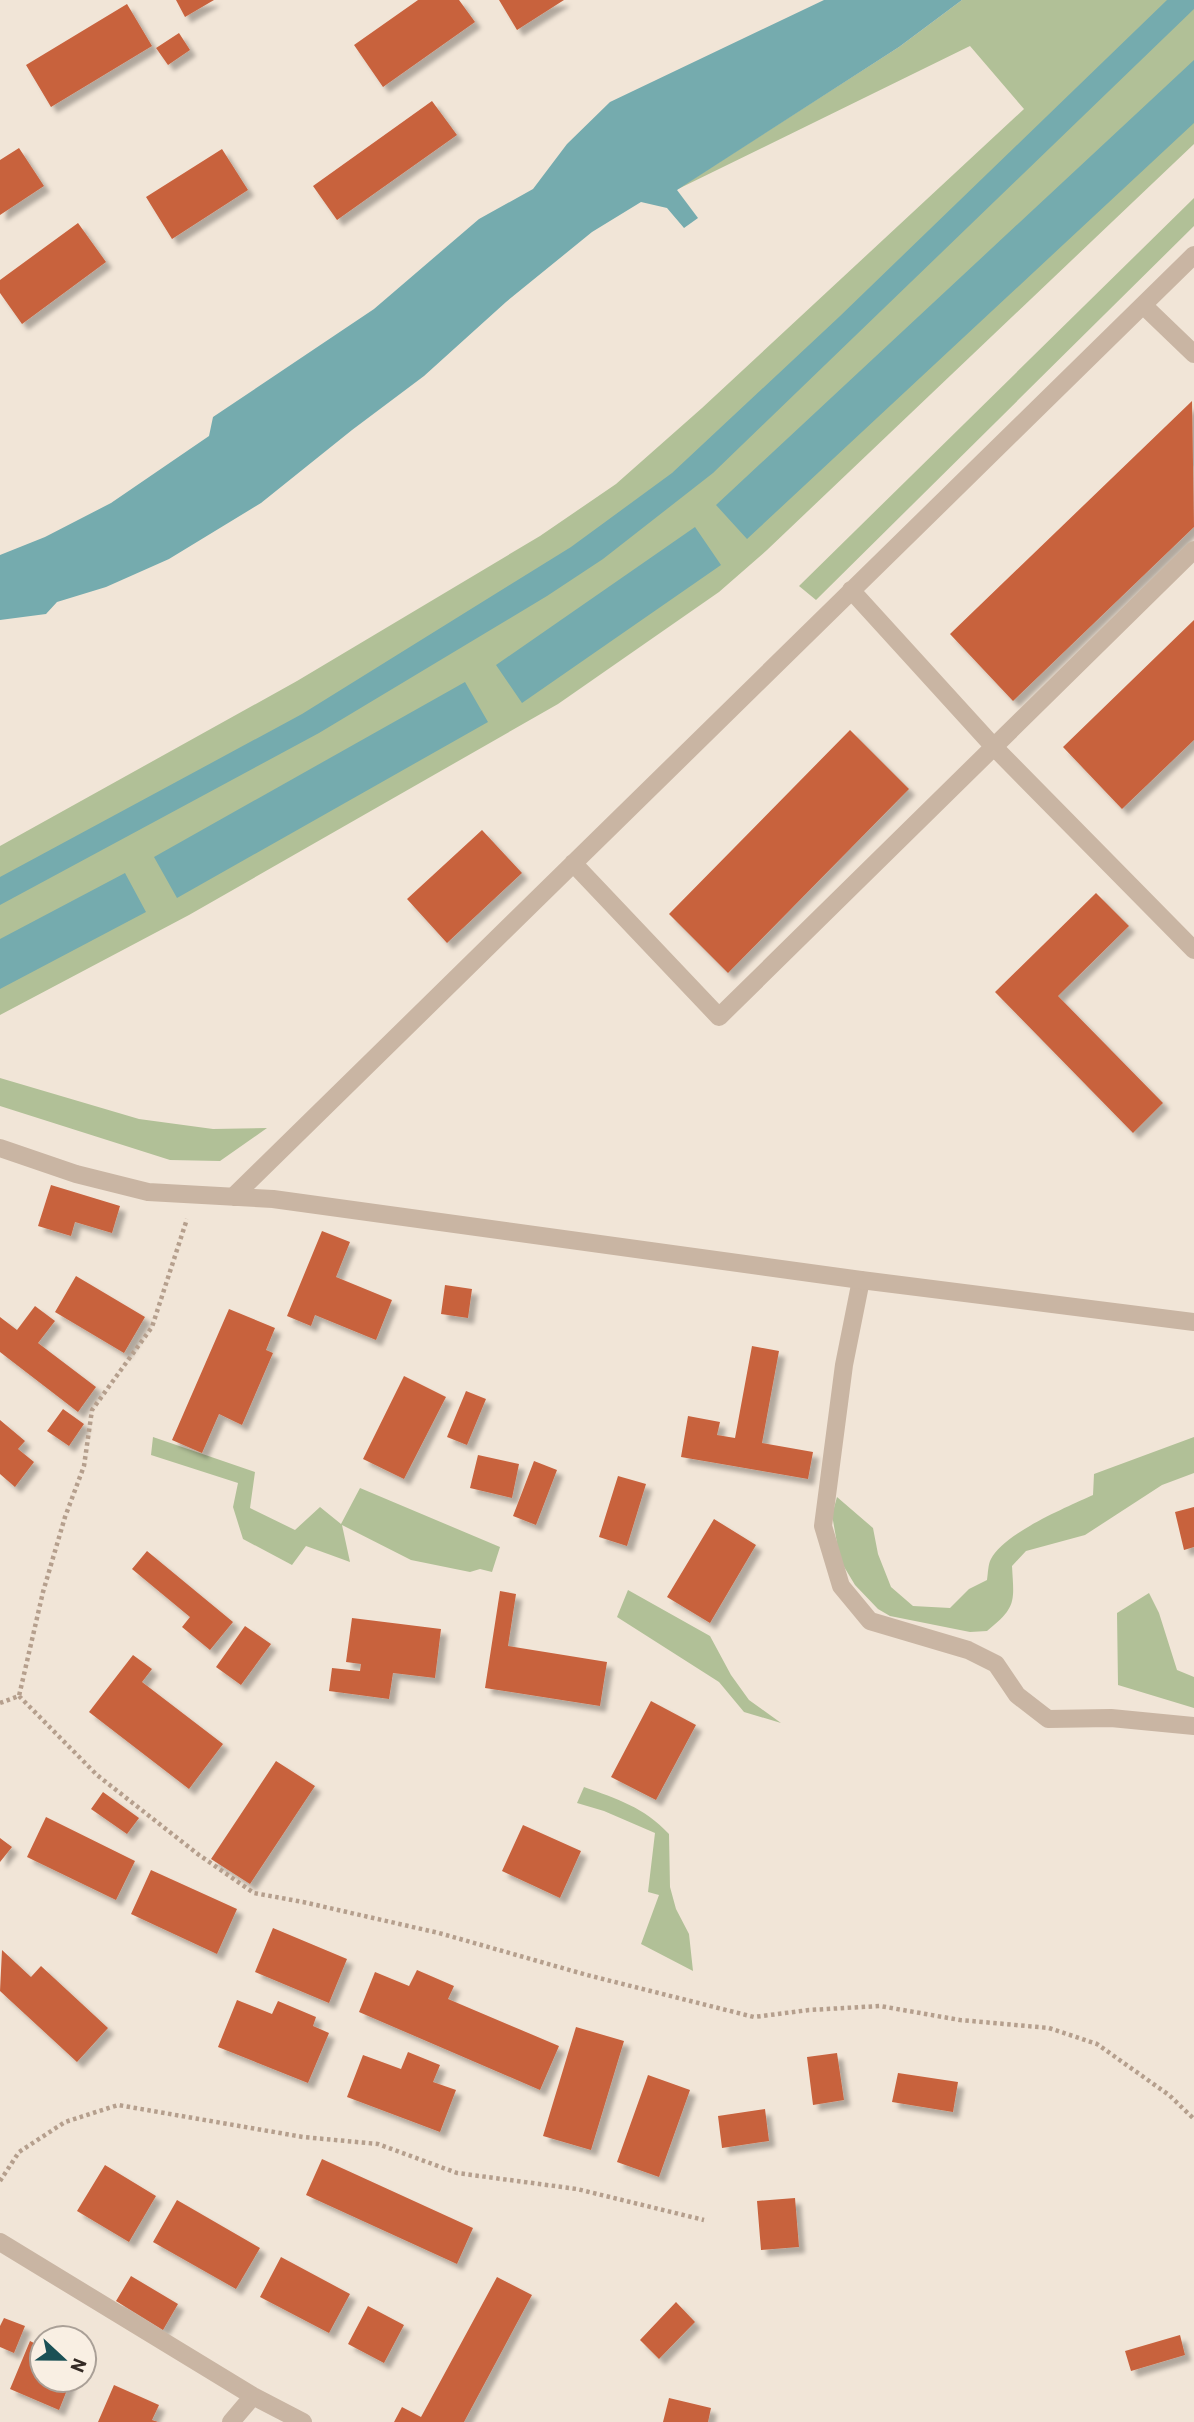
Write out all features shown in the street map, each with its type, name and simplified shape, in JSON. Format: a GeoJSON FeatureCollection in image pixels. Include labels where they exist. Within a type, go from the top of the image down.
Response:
{"type":"FeatureCollection","features":[{"type":"Feature","properties":{"kind":"street"},"geometry":{"type":"LineString","coordinates":[[233,1197],[1194,255]]}},
{"type":"Feature","properties":{"kind":"street"},"geometry":{"type":"LineString","coordinates":[[1143,305],[1194,354]]}},
{"type":"Feature","properties":{"kind":"street"},"geometry":{"type":"LineString","coordinates":[[573,863],[719,1017],[1194,550]]}},
{"type":"Feature","properties":{"kind":"street"},"geometry":{"type":"LineString","coordinates":[[851,590],[994,747],[1194,950]]}},
{"type":"Feature","properties":{"kind":"street"},"geometry":{"type":"LineString","coordinates":[[0,1148],[76,1174],[148,1192],[286,1201],[861,1280],[1194,1322]]}},
{"type":"Feature","properties":{"kind":"street"},"geometry":{"type":"LineString","coordinates":[[861,1280],[844,1365],[823,1526],[841,1586],[870,1621],[968,1650],[996,1664],[1017,1695],[1048,1719],[1111,1718],[1194,1726]]}},
{"type":"Feature","properties":{"kind":"street"},"geometry":{"type":"LineString","coordinates":[[0,2242],[253,2396],[303,2422]]}},
{"type":"Feature","properties":{"kind":"street"},"geometry":{"type":"LineString","coordinates":[[231,2422],[253,2396]]}},
{"type":"Feature","properties":{"kind":"path"},"geometry":{"type":"LineString","coordinates":[[19,1696],[43,1592],[65,1517],[84,1466],[92,1410],[152,1327],[194,1195]]}},
{"type":"Feature","properties":{"kind":"path"},"geometry":{"type":"LineString","coordinates":[[0,1703],[19,1696]]}},
{"type":"Feature","properties":{"kind":"path"},"geometry":{"type":"LineString","coordinates":[[19,1696],[97,1774],[199,1855],[254,1893],[439,1933],[587,1975],[754,2017],[808,2010],[880,2006],[960,2020],[1049,2028],[1097,2044],[1170,2095],[1194,2119]]}},
{"type":"Feature","properties":{"kind":"path"},"geometry":{"type":"LineString","coordinates":[[0,2180],[19,2152],[65,2122],[118,2105],[303,2137],[379,2144],[457,2173],[577,2189],[704,2220]]}},
{"type":"Feature","properties":{"kind":"green space"},"geometry":{"type":"Polygon","coordinates":[[[962,0],[1194,0],[1194,144],[767,550],[719,592],[558,704],[189,915],[0,1015],[0,846],[297,681],[540,536],[616,484],[702,408],[1024,109],[970,46],[676,190],[899,47],[962,0]]]}},
{"type":"Feature","properties":{"kind":"green space"},"geometry":{"type":"Polygon","coordinates":[[[1194,198],[1194,226],[816,600],[799,586],[1194,198]]]}},
{"type":"Feature","properties":{"kind":"green space"},"geometry":{"type":"Polygon","coordinates":[[[0,1078],[139,1119],[213,1129],[267,1128],[220,1161],[170,1160],[0,1106],[0,1078]]]}},
{"type":"Feature","properties":{"kind":"green space"},"geometry":{"type":"Polygon","coordinates":[[[153,1437],[255,1472],[250,1508],[295,1530],[320,1507],[341,1524],[360,1488],[500,1547],[492,1572],[480,1569],[470,1572],[411,1560],[342,1525],[350,1562],[306,1546],[292,1565],[243,1539],[233,1507],[238,1483],[151,1455],[153,1437]]]}},
{"type":"Feature","properties":{"kind":"green space"},"geometry":{"type":"Polygon","coordinates":[[[1194,1437],[1194,1473],[1162,1485],[1085,1535],[1026,1551],[1012,1566],[1012,1603],[1004,1616],[987,1631],[970,1632],[890,1616],[878,1609],[855,1585],[840,1560],[832,1515],[837,1497],[873,1528],[878,1554],[891,1587],[913,1606],[950,1608],[969,1589],[987,1580],[991,1559],[1009,1540],[1022,1530],[1093,1495],[1094,1474],[1194,1437]]]}},
{"type":"Feature","properties":{"kind":"green space"},"geometry":{"type":"Polygon","coordinates":[[[628,1590],[710,1636],[731,1675],[749,1700],[781,1723],[744,1712],[719,1682],[617,1617],[628,1590]]]}},
{"type":"Feature","properties":{"kind":"green space"},"geometry":{"type":"Polygon","coordinates":[[[1149,1593],[1159,1613],[1177,1670],[1194,1677],[1194,1708],[1118,1685],[1117,1613],[1149,1593]]]}},
{"type":"Feature","properties":{"kind":"green space"},"geometry":{"type":"Polygon","coordinates":[[[584,1787],[640,1810],[669,1834],[670,1887],[676,1909],[689,1934],[693,1971],[641,1944],[659,1895],[648,1892],[655,1833],[604,1811],[577,1803],[584,1787]]]}},
{"type":"Feature","properties":{"kind":"water"},"geometry":{"type":"Polygon","coordinates":[[[824,0],[962,0],[899,47],[677,190],[698,218],[684,228],[667,208],[641,202],[592,232],[506,302],[424,376],[261,503],[169,559],[106,587],[57,602],[46,614],[0,620],[0,555],[45,537],[111,503],[209,436],[213,417],[374,309],[479,219],[533,189],[567,144],[610,102],[824,0]]]}},
{"type":"Feature","properties":{"kind":"water"},"geometry":{"type":"Polygon","coordinates":[[[1167,0],[1194,0],[1194,9],[713,473],[603,559],[547,596],[319,733],[0,905],[0,877],[302,714],[571,547],[672,473],[839,317],[1167,0]]]}},
{"type":"Feature","properties":{"kind":"water"},"geometry":{"type":"Polygon","coordinates":[[[1194,60],[1194,123],[747,539],[716,505],[1194,60]]]}},
{"type":"Feature","properties":{"kind":"water"},"geometry":{"type":"Polygon","coordinates":[[[695,527],[721,565],[522,703],[496,665],[695,527]]]}},
{"type":"Feature","properties":{"kind":"water"},"geometry":{"type":"Polygon","coordinates":[[[465,682],[488,722],[177,898],[154,857],[465,682]]]}},
{"type":"Feature","properties":{"kind":"water"},"geometry":{"type":"Polygon","coordinates":[[[125,873],[146,912],[0,989],[0,939],[125,873]]]}},
{"type":"Feature","properties":{"kind":"building"},"geometry":{"type":"Polygon","coordinates":[[[176,0],[214,0],[185,17],[176,0]]]}},
{"type":"Feature","properties":{"kind":"building"},"geometry":{"type":"Polygon","coordinates":[[[418,0],[459,0],[475,22],[383,87],[354,45],[418,0]]]}},
{"type":"Feature","properties":{"kind":"building"},"geometry":{"type":"Polygon","coordinates":[[[499,0],[564,0],[517,30],[499,0]]]}},
{"type":"Feature","properties":{"kind":"building"},"geometry":{"type":"Polygon","coordinates":[[[127,4],[152,46],[51,107],[26,65],[127,4]]]}},
{"type":"Feature","properties":{"kind":"building"},"geometry":{"type":"Polygon","coordinates":[[[179,33],[190,50],[168,65],[156,48],[179,33]]]}},
{"type":"Feature","properties":{"kind":"building"},"geometry":{"type":"Polygon","coordinates":[[[432,101],[457,135],[337,220],[313,186],[432,101]]]}},
{"type":"Feature","properties":{"kind":"building"},"geometry":{"type":"Polygon","coordinates":[[[19,148],[44,186],[0,215],[0,160],[19,148]]]}},
{"type":"Feature","properties":{"kind":"building"},"geometry":{"type":"Polygon","coordinates":[[[222,149],[248,190],[172,239],[146,197],[222,149]]]}},
{"type":"Feature","properties":{"kind":"building"},"geometry":{"type":"Polygon","coordinates":[[[78,223],[106,262],[22,324],[0,293],[0,280],[78,223]]]}},
{"type":"Feature","properties":{"kind":"building"},"geometry":{"type":"Polygon","coordinates":[[[1192,401],[1194,527],[1013,701],[950,634],[1192,401]]]}},
{"type":"Feature","properties":{"kind":"building"},"geometry":{"type":"Polygon","coordinates":[[[1194,620],[1194,740],[1122,809],[1063,747],[1194,620]]]}},
{"type":"Feature","properties":{"kind":"building"},"geometry":{"type":"Polygon","coordinates":[[[850,730],[909,789],[728,973],[669,914],[850,730]]]}},
{"type":"Feature","properties":{"kind":"building"},"geometry":{"type":"Polygon","coordinates":[[[482,830],[522,873],[447,943],[407,899],[482,830]]]}},
{"type":"Feature","properties":{"kind":"building"},"geometry":{"type":"Polygon","coordinates":[[[1096,893],[1129,926],[1058,996],[1163,1103],[1133,1133],[995,992],[1096,893]]]}},
{"type":"Feature","properties":{"kind":"building"},"geometry":{"type":"Polygon","coordinates":[[[51,1185],[120,1206],[112,1233],[75,1222],[71,1236],[38,1226],[51,1185]]]}},
{"type":"Feature","properties":{"kind":"building"},"geometry":{"type":"Polygon","coordinates":[[[322,1231],[350,1242],[336,1277],[392,1300],[376,1340],[315,1315],[311,1326],[287,1316],[322,1231]]]}},
{"type":"Feature","properties":{"kind":"building"},"geometry":{"type":"Polygon","coordinates":[[[76,1276],[145,1317],[124,1353],[55,1312],[76,1276]]]}},
{"type":"Feature","properties":{"kind":"building"},"geometry":{"type":"Polygon","coordinates":[[[445,1285],[472,1289],[468,1318],[441,1314],[445,1285]]]}},
{"type":"Feature","properties":{"kind":"building"},"geometry":{"type":"Polygon","coordinates":[[[35,1306],[55,1321],[38,1343],[96,1387],[78,1412],[0,1352],[0,1317],[17,1330],[35,1306]]]}},
{"type":"Feature","properties":{"kind":"building"},"geometry":{"type":"Polygon","coordinates":[[[229,1309],[275,1328],[266,1350],[273,1353],[242,1425],[219,1414],[202,1453],[172,1440],[229,1309]]]}},
{"type":"Feature","properties":{"kind":"building"},"geometry":{"type":"Polygon","coordinates":[[[752,1346],[779,1351],[762,1443],[813,1452],[808,1479],[681,1457],[688,1416],[720,1422],[717,1435],[735,1438],[752,1346]]]}},
{"type":"Feature","properties":{"kind":"building"},"geometry":{"type":"Polygon","coordinates":[[[404,1376],[446,1397],[404,1479],[363,1459],[404,1376]]]}},
{"type":"Feature","properties":{"kind":"building"},"geometry":{"type":"Polygon","coordinates":[[[466,1391],[486,1399],[467,1445],[447,1437],[466,1391]]]}},
{"type":"Feature","properties":{"kind":"building"},"geometry":{"type":"Polygon","coordinates":[[[63,1409],[84,1424],[69,1446],[47,1431],[63,1409]]]}},
{"type":"Feature","properties":{"kind":"building"},"geometry":{"type":"Polygon","coordinates":[[[0,1420],[25,1441],[18,1449],[34,1462],[15,1487],[0,1474],[0,1420]]]}},
{"type":"Feature","properties":{"kind":"building"},"geometry":{"type":"Polygon","coordinates":[[[478,1455],[519,1464],[512,1498],[470,1488],[478,1455]]]}},
{"type":"Feature","properties":{"kind":"building"},"geometry":{"type":"Polygon","coordinates":[[[534,1461],[557,1470],[536,1525],[513,1516],[534,1461]]]}},
{"type":"Feature","properties":{"kind":"building"},"geometry":{"type":"Polygon","coordinates":[[[618,1476],[646,1484],[627,1546],[599,1537],[618,1476]]]}},
{"type":"Feature","properties":{"kind":"building"},"geometry":{"type":"Polygon","coordinates":[[[1194,1507],[1194,1547],[1184,1550],[1175,1512],[1194,1507]]]}},
{"type":"Feature","properties":{"kind":"building"},"geometry":{"type":"Polygon","coordinates":[[[714,1519],[756,1545],[710,1623],[667,1597],[714,1519]]]}},
{"type":"Feature","properties":{"kind":"building"},"geometry":{"type":"Polygon","coordinates":[[[147,1551],[233,1622],[210,1650],[182,1627],[190,1617],[132,1569],[147,1551]]]}},
{"type":"Feature","properties":{"kind":"building"},"geometry":{"type":"Polygon","coordinates":[[[500,1591],[516,1594],[508,1646],[607,1662],[600,1706],[485,1688],[500,1591]]]}},
{"type":"Feature","properties":{"kind":"building"},"geometry":{"type":"Polygon","coordinates":[[[352,1618],[441,1629],[435,1678],[393,1673],[389,1699],[329,1691],[332,1668],[360,1671],[361,1664],[346,1662],[352,1618]]]}},
{"type":"Feature","properties":{"kind":"building"},"geometry":{"type":"Polygon","coordinates":[[[245,1626],[271,1644],[241,1685],[216,1667],[245,1626]]]}},
{"type":"Feature","properties":{"kind":"building"},"geometry":{"type":"Polygon","coordinates":[[[133,1655],[152,1669],[142,1682],[223,1744],[189,1789],[89,1712],[133,1655]]]}},
{"type":"Feature","properties":{"kind":"building"},"geometry":{"type":"Polygon","coordinates":[[[651,1701],[696,1725],[656,1800],[611,1777],[651,1701]]]}},
{"type":"Feature","properties":{"kind":"building"},"geometry":{"type":"Polygon","coordinates":[[[276,1761],[315,1786],[250,1884],[211,1859],[276,1761]]]}},
{"type":"Feature","properties":{"kind":"building"},"geometry":{"type":"Polygon","coordinates":[[[103,1792],[139,1818],[127,1834],[91,1809],[103,1792]]]}},
{"type":"Feature","properties":{"kind":"building"},"geometry":{"type":"Polygon","coordinates":[[[46,1817],[135,1861],[116,1900],[27,1857],[46,1817]]]}},
{"type":"Feature","properties":{"kind":"building"},"geometry":{"type":"Polygon","coordinates":[[[523,1825],[581,1851],[560,1898],[502,1871],[523,1825]]]}},
{"type":"Feature","properties":{"kind":"building"},"geometry":{"type":"Polygon","coordinates":[[[0,1838],[12,1847],[0,1862],[0,1838]]]}},
{"type":"Feature","properties":{"kind":"building"},"geometry":{"type":"Polygon","coordinates":[[[151,1870],[237,1909],[217,1954],[131,1914],[151,1870]]]}},
{"type":"Feature","properties":{"kind":"building"},"geometry":{"type":"Polygon","coordinates":[[[273,1928],[347,1959],[329,2003],[255,1972],[273,1928]]]}},
{"type":"Feature","properties":{"kind":"building"},"geometry":{"type":"Polygon","coordinates":[[[2,1950],[31,1977],[41,1966],[108,2028],[77,2062],[0,1991],[2,1950]]]}},
{"type":"Feature","properties":{"kind":"building"},"geometry":{"type":"Polygon","coordinates":[[[417,1970],[454,1986],[448,1999],[559,2046],[540,2090],[359,2012],[375,1972],[409,1986],[417,1970]]]}},
{"type":"Feature","properties":{"kind":"building"},"geometry":{"type":"Polygon","coordinates":[[[237,2000],[272,2014],[278,2001],[316,2017],[313,2026],[329,2033],[308,2083],[218,2047],[237,2000]]]}},
{"type":"Feature","properties":{"kind":"building"},"geometry":{"type":"Polygon","coordinates":[[[576,2027],[624,2041],[591,2150],[543,2136],[576,2027]]]}},
{"type":"Feature","properties":{"kind":"building"},"geometry":{"type":"Polygon","coordinates":[[[408,2052],[440,2065],[433,2082],[456,2090],[440,2132],[347,2097],[363,2055],[401,2069],[408,2052]]]}},
{"type":"Feature","properties":{"kind":"building"},"geometry":{"type":"Polygon","coordinates":[[[837,2053],[844,2100],[813,2105],[807,2057],[837,2053]]]}},
{"type":"Feature","properties":{"kind":"building"},"geometry":{"type":"Polygon","coordinates":[[[898,2073],[958,2082],[953,2112],[892,2102],[898,2073]]]}},
{"type":"Feature","properties":{"kind":"building"},"geometry":{"type":"Polygon","coordinates":[[[648,2075],[690,2090],[659,2177],[617,2162],[648,2075]]]}},
{"type":"Feature","properties":{"kind":"building"},"geometry":{"type":"Polygon","coordinates":[[[765,2109],[769,2141],[722,2148],[718,2116],[765,2109]]]}},
{"type":"Feature","properties":{"kind":"building"},"geometry":{"type":"Polygon","coordinates":[[[322,2159],[473,2228],[457,2264],[306,2195],[322,2159]]]}},
{"type":"Feature","properties":{"kind":"building"},"geometry":{"type":"Polygon","coordinates":[[[105,2165],[156,2196],[129,2242],[77,2211],[105,2165]]]}},
{"type":"Feature","properties":{"kind":"building"},"geometry":{"type":"Polygon","coordinates":[[[795,2198],[799,2247],[761,2250],[757,2201],[795,2198]]]}},
{"type":"Feature","properties":{"kind":"building"},"geometry":{"type":"Polygon","coordinates":[[[177,2200],[260,2248],[236,2289],[153,2242],[177,2200]]]}},
{"type":"Feature","properties":{"kind":"building"},"geometry":{"type":"Polygon","coordinates":[[[281,2257],[350,2294],[329,2333],[260,2297],[281,2257]]]}},
{"type":"Feature","properties":{"kind":"building"},"geometry":{"type":"Polygon","coordinates":[[[131,2276],[178,2304],[163,2330],[116,2301],[131,2276]]]}},
{"type":"Feature","properties":{"kind":"building"},"geometry":{"type":"Polygon","coordinates":[[[497,2277],[532,2295],[464,2422],[394,2422],[402,2407],[421,2417],[497,2277]]]}},
{"type":"Feature","properties":{"kind":"building"},"geometry":{"type":"Polygon","coordinates":[[[676,2302],[695,2322],[659,2359],[640,2340],[676,2302]]]}},
{"type":"Feature","properties":{"kind":"building"},"geometry":{"type":"Polygon","coordinates":[[[368,2306],[404,2325],[384,2363],[348,2344],[368,2306]]]}},
{"type":"Feature","properties":{"kind":"building"},"geometry":{"type":"Polygon","coordinates":[[[4,2318],[25,2326],[14,2353],[0,2347],[0,2326],[4,2318]]]}},
{"type":"Feature","properties":{"kind":"building"},"geometry":{"type":"Polygon","coordinates":[[[1180,2335],[1185,2355],[1131,2371],[1125,2351],[1180,2335]]]}},
{"type":"Feature","properties":{"kind":"building"},"geometry":{"type":"Polygon","coordinates":[[[28,2346],[28,2394],[65,2394],[59,2410],[10,2389],[28,2346]]]}},
{"type":"Feature","properties":{"kind":"building"},"geometry":{"type":"Polygon","coordinates":[[[114,2385],[159,2405],[152,2420],[158,2422],[98,2422],[114,2385]]]}},
{"type":"Feature","properties":{"kind":"building"},"geometry":{"type":"Polygon","coordinates":[[[669,2398],[711,2408],[708,2422],[663,2422],[669,2398]]]}}]}
